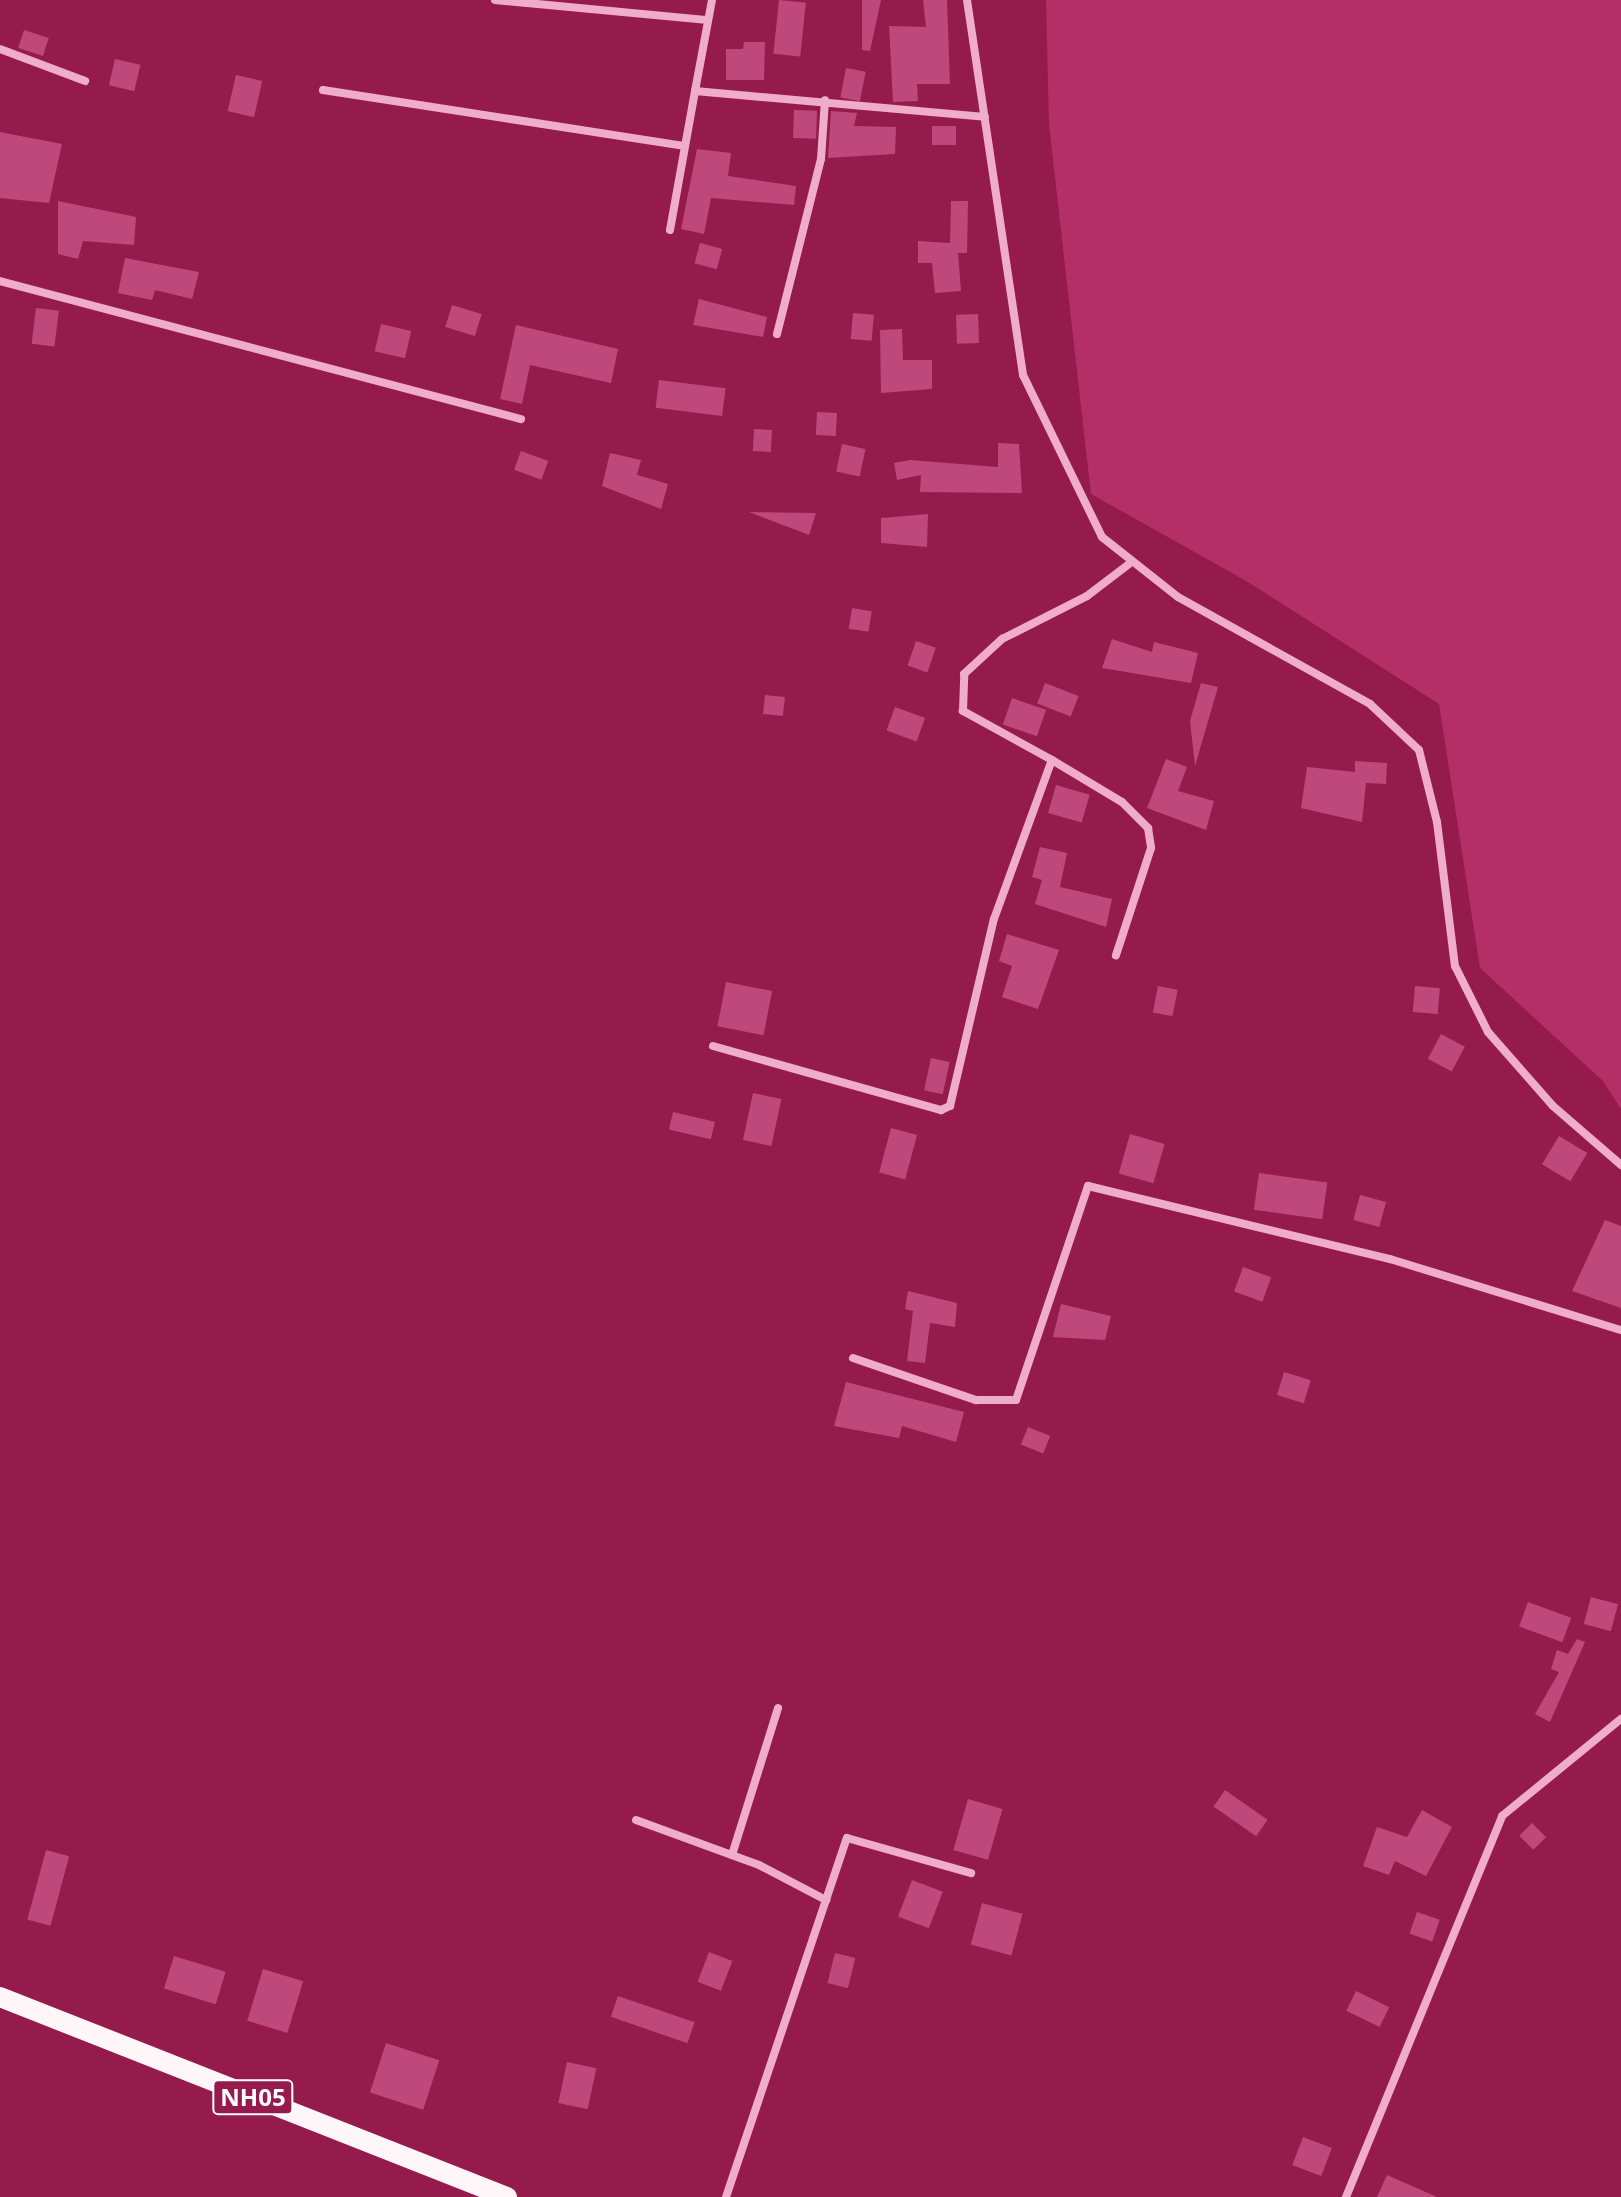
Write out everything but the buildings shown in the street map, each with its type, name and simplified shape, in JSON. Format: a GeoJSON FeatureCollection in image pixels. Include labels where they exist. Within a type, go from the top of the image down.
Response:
{"type":"FeatureCollection","features":[{"type":"Feature","properties":{"kind":"main road","name":"NH05"},"geometry":{"type":"LineString","coordinates":[[0,1997],[507,2197]]}},
{"type":"Feature","properties":{"kind":"street"},"geometry":{"type":"LineString","coordinates":[[495,0],[708,20]]}},
{"type":"Feature","properties":{"kind":"street"},"geometry":{"type":"LineString","coordinates":[[670,230],[712,0]]}},
{"type":"Feature","properties":{"kind":"street"},"geometry":{"type":"LineString","coordinates":[[967,0],[1023,375],[1102,537],[1129,564],[1370,704],[1419,750],[1437,822],[1455,966],[1488,1032],[1553,1106],[1621,1165]]}},
{"type":"Feature","properties":{"kind":"street"},"geometry":{"type":"LineString","coordinates":[[0,49],[85,81]]}},
{"type":"Feature","properties":{"kind":"street"},"geometry":{"type":"LineString","coordinates":[[323,90],[684,146]]}},
{"type":"Feature","properties":{"kind":"street"},"geometry":{"type":"LineString","coordinates":[[695,91],[825,100],[877,111],[985,117]]}},
{"type":"Feature","properties":{"kind":"street"},"geometry":{"type":"LineString","coordinates":[[777,334],[821,159],[825,100]]}},
{"type":"Feature","properties":{"kind":"street"},"geometry":{"type":"LineString","coordinates":[[0,281],[521,419]]}},
{"type":"Feature","properties":{"kind":"street"},"geometry":{"type":"LineString","coordinates":[[1116,955],[1151,848],[1148,828],[1052,760],[963,711],[964,674],[1002,639],[1087,596],[1129,564]]}},
{"type":"Feature","properties":{"kind":"street"},"geometry":{"type":"LineString","coordinates":[[713,1046],[941,1110],[950,1106],[994,919],[1052,760]]}},
{"type":"Feature","properties":{"kind":"street"},"geometry":{"type":"LineString","coordinates":[[853,1358],[976,1400],[1016,1400],[1080,1191],[1088,1186],[1390,1259],[1621,1330]]}},
{"type":"Feature","properties":{"kind":"street"},"geometry":{"type":"LineString","coordinates":[[732,1855],[778,1708]]}},
{"type":"Feature","properties":{"kind":"street"},"geometry":{"type":"LineString","coordinates":[[1346,2197],[1502,1816],[1621,1719]]}},
{"type":"Feature","properties":{"kind":"street"},"geometry":{"type":"LineString","coordinates":[[636,1820],[732,1855],[826,1900]]}},
{"type":"Feature","properties":{"kind":"street"},"geometry":{"type":"LineString","coordinates":[[726,2197],[847,1838],[971,1873]]}},
{"type":"Feature","properties":{"kind":"shaded area"},"geometry":{"type":"Polygon","coordinates":[[[1046,0],[1621,0],[1621,1109],[1603,1081],[1480,968],[1439,704],[1248,582],[1091,494],[1049,125],[1046,0]]]}}]}
